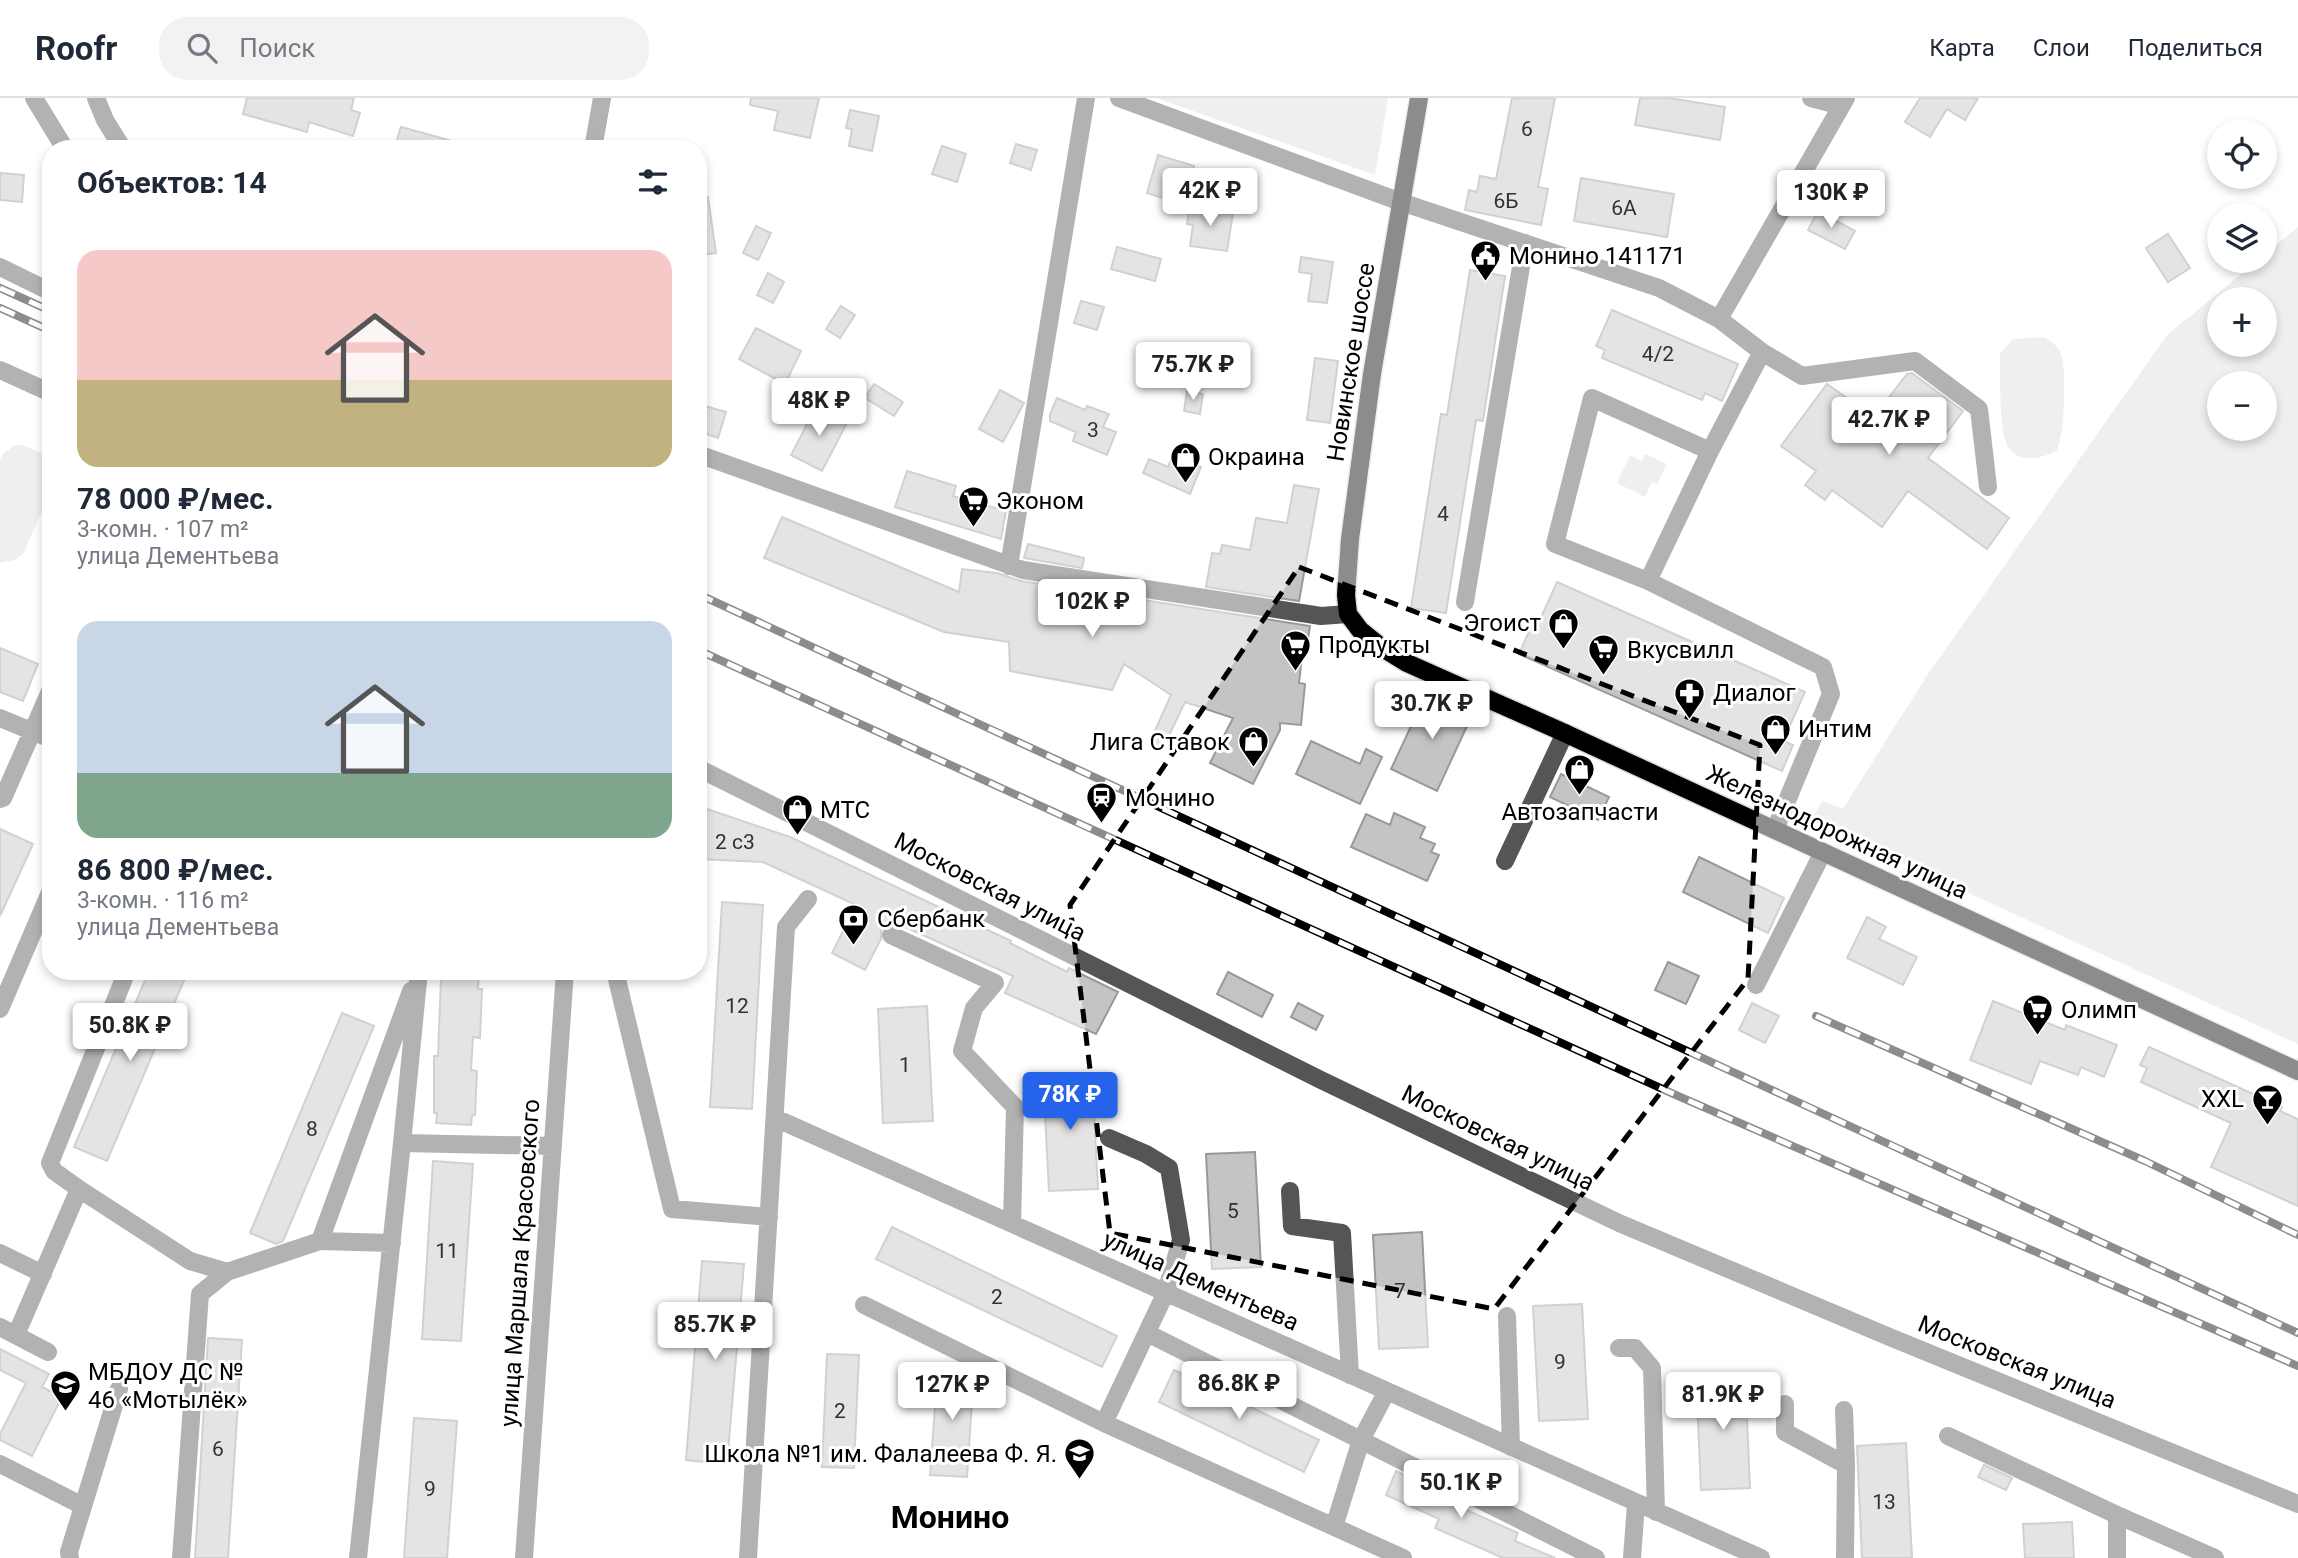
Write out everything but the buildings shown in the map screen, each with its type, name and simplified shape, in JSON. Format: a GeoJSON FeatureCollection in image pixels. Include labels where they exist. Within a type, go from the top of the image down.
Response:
{"type":"FeatureCollection","features":[{"type":"Feature","properties":{"kind":"main road","name":"Новинское шоссе"},"geometry":{"type":"LineString","coordinates":[[1348,614],[1346,595],[1350,539],[1372,374],[1419,98]]}},
{"type":"Feature","properties":{"kind":"main road","name":"Железнодорожная улица"},"geometry":{"type":"LineString","coordinates":[[1348,614],[1360,630],[1407,663],[1565,733],[2298,1071]]}},
{"type":"Feature","properties":{"kind":"street"},"geometry":{"type":"LineString","coordinates":[[34,98],[60,140]]}},
{"type":"Feature","properties":{"kind":"street"},"geometry":{"type":"LineString","coordinates":[[96,98],[117,140]]}},
{"type":"Feature","properties":{"kind":"street"},"geometry":{"type":"LineString","coordinates":[[595,140],[602,98]]}},
{"type":"Feature","properties":{"kind":"street"},"geometry":{"type":"LineString","coordinates":[[1009,566],[1086,98]]}},
{"type":"Feature","properties":{"kind":"street"},"geometry":{"type":"LineString","coordinates":[[1119,98],[1401,202],[1659,288],[1719,319],[1762,352],[1802,376],[1915,361],[1979,409],[1988,487]]}},
{"type":"Feature","properties":{"kind":"street"},"geometry":{"type":"LineString","coordinates":[[1719,319],[1844,102],[1811,98]]}},
{"type":"Feature","properties":{"kind":"street"},"geometry":{"type":"LineString","coordinates":[[1465,602],[1525,243]]}},
{"type":"Feature","properties":{"kind":"street"},"geometry":{"type":"LineString","coordinates":[[0,267],[42,288]]}},
{"type":"Feature","properties":{"kind":"street"},"geometry":{"type":"LineString","coordinates":[[1648,581],[1710,451],[1762,352]]}},
{"type":"Feature","properties":{"kind":"street"},"geometry":{"type":"LineString","coordinates":[[0,370],[42,389]]}},
{"type":"Feature","properties":{"kind":"street"},"geometry":{"type":"LineString","coordinates":[[1710,451],[1592,398],[1555,544],[1648,581],[1823,667],[1831,694],[1775,830]]}},
{"type":"Feature","properties":{"kind":"street"},"geometry":{"type":"LineString","coordinates":[[707,457],[1009,566],[1073,580],[1321,616],[1348,614]]}},
{"type":"Feature","properties":{"kind":"street"},"geometry":{"type":"LineString","coordinates":[[0,799],[4,798],[42,709]]}},
{"type":"Feature","properties":{"kind":"street"},"geometry":{"type":"LineString","coordinates":[[0,718],[42,735]]}},
{"type":"Feature","properties":{"kind":"street"},"geometry":{"type":"LineString","coordinates":[[1505,861],[1565,733]]}},
{"type":"Feature","properties":{"kind":"street","name":"Московская улица"},"geometry":{"type":"LineString","coordinates":[[707,773],[1309,1074],[1619,1223],[2298,1504]]}},
{"type":"Feature","properties":{"kind":"street"},"geometry":{"type":"LineString","coordinates":[[1756,985],[1823,852]]}},
{"type":"Feature","properties":{"kind":"street"},"geometry":{"type":"LineString","coordinates":[[748,1558],[786,927],[808,899]]}},
{"type":"Feature","properties":{"kind":"street"},"geometry":{"type":"LineString","coordinates":[[0,1009],[42,911]]}},
{"type":"Feature","properties":{"kind":"street"},"geometry":{"type":"LineString","coordinates":[[891,935],[995,983],[974,1008],[962,1051],[1014,1107],[1012,1223]]}},
{"type":"Feature","properties":{"kind":"street"},"geometry":{"type":"LineString","coordinates":[[123,980],[50,1163],[54,1171],[79,1189],[190,1261],[227,1272]]}},
{"type":"Feature","properties":{"kind":"street"},"geometry":{"type":"LineString","coordinates":[[320,1241],[416,980]]}},
{"type":"Feature","properties":{"kind":"street"},"geometry":{"type":"LineString","coordinates":[[358,1558],[418,980]]}},
{"type":"Feature","properties":{"kind":"street","name":"улица Маршала Красовского"},"geometry":{"type":"LineString","coordinates":[[524,1558],[564,980]]}},
{"type":"Feature","properties":{"kind":"street"},"geometry":{"type":"LineString","coordinates":[[617,980],[672,1209],[769,1217]]}},
{"type":"Feature","properties":{"kind":"street","name":"улица Дементьева"},"geometry":{"type":"LineString","coordinates":[[775,1118],[1750,1556]]}},
{"type":"Feature","properties":{"kind":"street"},"geometry":{"type":"LineString","coordinates":[[1104,1423],[1166,1292],[1181,1240],[1169,1168],[1146,1154],[1109,1138]]}},
{"type":"Feature","properties":{"kind":"street"},"geometry":{"type":"LineString","coordinates":[[402,1143],[553,1146]]}},
{"type":"Feature","properties":{"kind":"street"},"geometry":{"type":"LineString","coordinates":[[48,1352],[8,1331],[43,1274],[79,1189]]}},
{"type":"Feature","properties":{"kind":"street"},"geometry":{"type":"LineString","coordinates":[[1290,1191],[1292,1226],[1342,1233],[1350,1375]]}},
{"type":"Feature","properties":{"kind":"street"},"geometry":{"type":"LineString","coordinates":[[181,1558],[200,1294],[227,1272],[320,1241],[392,1243]]}},
{"type":"Feature","properties":{"kind":"street"},"geometry":{"type":"LineString","coordinates":[[0,1253],[43,1274]]}},
{"type":"Feature","properties":{"kind":"street"},"geometry":{"type":"LineString","coordinates":[[864,1305],[1104,1423],[1403,1558]]}},
{"type":"Feature","properties":{"kind":"street"},"geometry":{"type":"LineString","coordinates":[[1507,1316],[1511,1447]]}},
{"type":"Feature","properties":{"kind":"street"},"geometry":{"type":"LineString","coordinates":[[1147,1333],[1596,1558]]}},
{"type":"Feature","properties":{"kind":"street"},"geometry":{"type":"LineString","coordinates":[[1619,1348],[1635,1349],[1652,1368],[1657,1512]]}},
{"type":"Feature","properties":{"kind":"street"},"geometry":{"type":"LineString","coordinates":[[70,1558],[69,1552],[119,1389]]}},
{"type":"Feature","properties":{"kind":"street"},"geometry":{"type":"LineString","coordinates":[[1334,1527],[1361,1440],[1387,1391]]}},
{"type":"Feature","properties":{"kind":"street"},"geometry":{"type":"LineString","coordinates":[[1785,1404],[1786,1432],[1846,1465]]}},
{"type":"Feature","properties":{"kind":"street"},"geometry":{"type":"LineString","coordinates":[[1844,1410],[1846,1558]]}},
{"type":"Feature","properties":{"kind":"street"},"geometry":{"type":"LineString","coordinates":[[1948,1436],[2117,1516],[2209,1555]]}},
{"type":"Feature","properties":{"kind":"street"},"geometry":{"type":"LineString","coordinates":[[0,1464],[83,1506]]}},
{"type":"Feature","properties":{"kind":"street"},"geometry":{"type":"LineString","coordinates":[[1632,1558],[1636,1503]]}},
{"type":"Feature","properties":{"kind":"street"},"geometry":{"type":"LineString","coordinates":[[2117,1516],[2117,1558]]}},
{"type":"Feature","properties":{"kind":"street"},"geometry":{"type":"LineString","coordinates":[[2184,1558],[2209,1555]]}},
{"type":"Feature","properties":{"kind":"highlighted area"},"geometry":{"type":"Polygon","coordinates":[[[1299,567],[1760,745],[1748,979],[1494,1309],[1110,1233],[1070,905],[1299,567]]]}},
{"type":"Feature","properties":{"kind":"shaded area"},"geometry":{"type":"Polygon","coordinates":[[[1156,98],[1388,98],[1375,175],[1156,98]]]}},
{"type":"Feature","properties":{"kind":"shaded area"},"geometry":{"type":"Polygon","coordinates":[[[2298,227],[2298,1044],[1811,821],[1822,801],[1843,809],[1926,677],[2167,335],[2207,302],[2207,357],[2277,357],[2277,287],[2225,287],[2242,273],[2277,273],[2277,244],[2298,227]]]}},
{"type":"Feature","properties":{"kind":"shaded area"},"geometry":{"type":"Polygon","coordinates":[[[2044,337],[2055,345],[2062,357],[2062,430],[2057,450],[2045,456],[2025,458],[2013,452],[2005,439],[2000,354],[2013,339],[2044,337]]]}},
{"type":"Feature","properties":{"kind":"shaded area"},"geometry":{"type":"Polygon","coordinates":[[[15,445],[23,445],[42,453],[42,511],[23,554],[15,560],[0,563],[0,460],[3,454],[15,445]]]}},
{"type":"Feature","properties":{"kind":"shaded area"},"geometry":{"type":"Polygon","coordinates":[[[1645,454],[1667,464],[1657,485],[1652,482],[1645,497],[1617,483],[1630,455],[1642,461],[1645,454]]]}},
{"type":"Feature","properties":{"kind":"railway"},"geometry":{"type":"LineString","coordinates":[[0,288],[42,307]]}},
{"type":"Feature","properties":{"kind":"railway"},"geometry":{"type":"LineString","coordinates":[[0,308],[42,327]]}},
{"type":"Feature","properties":{"kind":"railway"},"geometry":{"type":"LineString","coordinates":[[707,598],[2298,1333]]}},
{"type":"Feature","properties":{"kind":"railway"},"geometry":{"type":"LineString","coordinates":[[707,654],[1678,1096],[2298,1366]]}},
{"type":"Feature","properties":{"kind":"railway"},"geometry":{"type":"LineString","coordinates":[[1816,1016],[2145,1161],[2298,1235]]}},
{"type":"Feature","properties":{"kind":"place","name":"Монино 141171"},"geometry":{"type":"Point","coordinates":[1486,283]}},
{"type":"Feature","properties":{"kind":"place","name":"Окраина"},"geometry":{"type":"Point","coordinates":[1185,484]}},
{"type":"Feature","properties":{"kind":"place","name":"Эконом"},"geometry":{"type":"Point","coordinates":[973,528]}},
{"type":"Feature","properties":{"kind":"place","name":"Эгоист"},"geometry":{"type":"Point","coordinates":[1564,650]}},
{"type":"Feature","properties":{"kind":"place","name":"Продукты"},"geometry":{"type":"Point","coordinates":[1295,672]}},
{"type":"Feature","properties":{"kind":"place","name":"Вкусвилл"},"geometry":{"type":"Point","coordinates":[1604,677]}},
{"type":"Feature","properties":{"kind":"place","name":"Диалог"},"geometry":{"type":"Point","coordinates":[1690,720]}},
{"type":"Feature","properties":{"kind":"place","name":"Интим"},"geometry":{"type":"Point","coordinates":[1775,756]}},
{"type":"Feature","properties":{"kind":"place","name":"Лига Ставок"},"geometry":{"type":"Point","coordinates":[1253,769]}},
{"type":"Feature","properties":{"kind":"place","name":"Автозапчасти"},"geometry":{"type":"Point","coordinates":[1580,797]}},
{"type":"Feature","properties":{"kind":"place","name":"Монино"},"geometry":{"type":"Point","coordinates":[1102,825]}},
{"type":"Feature","properties":{"kind":"place","name":"МТС"},"geometry":{"type":"Point","coordinates":[797,837]}},
{"type":"Feature","properties":{"kind":"place","name":"Сбербанк"},"geometry":{"type":"Point","coordinates":[854,946]}},
{"type":"Feature","properties":{"kind":"place","name":"Олимп"},"geometry":{"type":"Point","coordinates":[2038,1037]}},
{"type":"Feature","properties":{"kind":"place","name":"XXL"},"geometry":{"type":"Point","coordinates":[2267,1126]}},
{"type":"Feature","properties":{"kind":"place","name":"МБДОУ ДC № 46 «Мотылёк»"},"geometry":{"type":"Point","coordinates":[65,1413]}},
{"type":"Feature","properties":{"kind":"place","name":"Школа №1 им. Фалалеева Ф. Я."},"geometry":{"type":"Point","coordinates":[1080,1481]}},
{"type":"Feature","properties":{"kind":"district","name":"Монино"},"geometry":{"type":"Point","coordinates":[950,1517]}}]}
